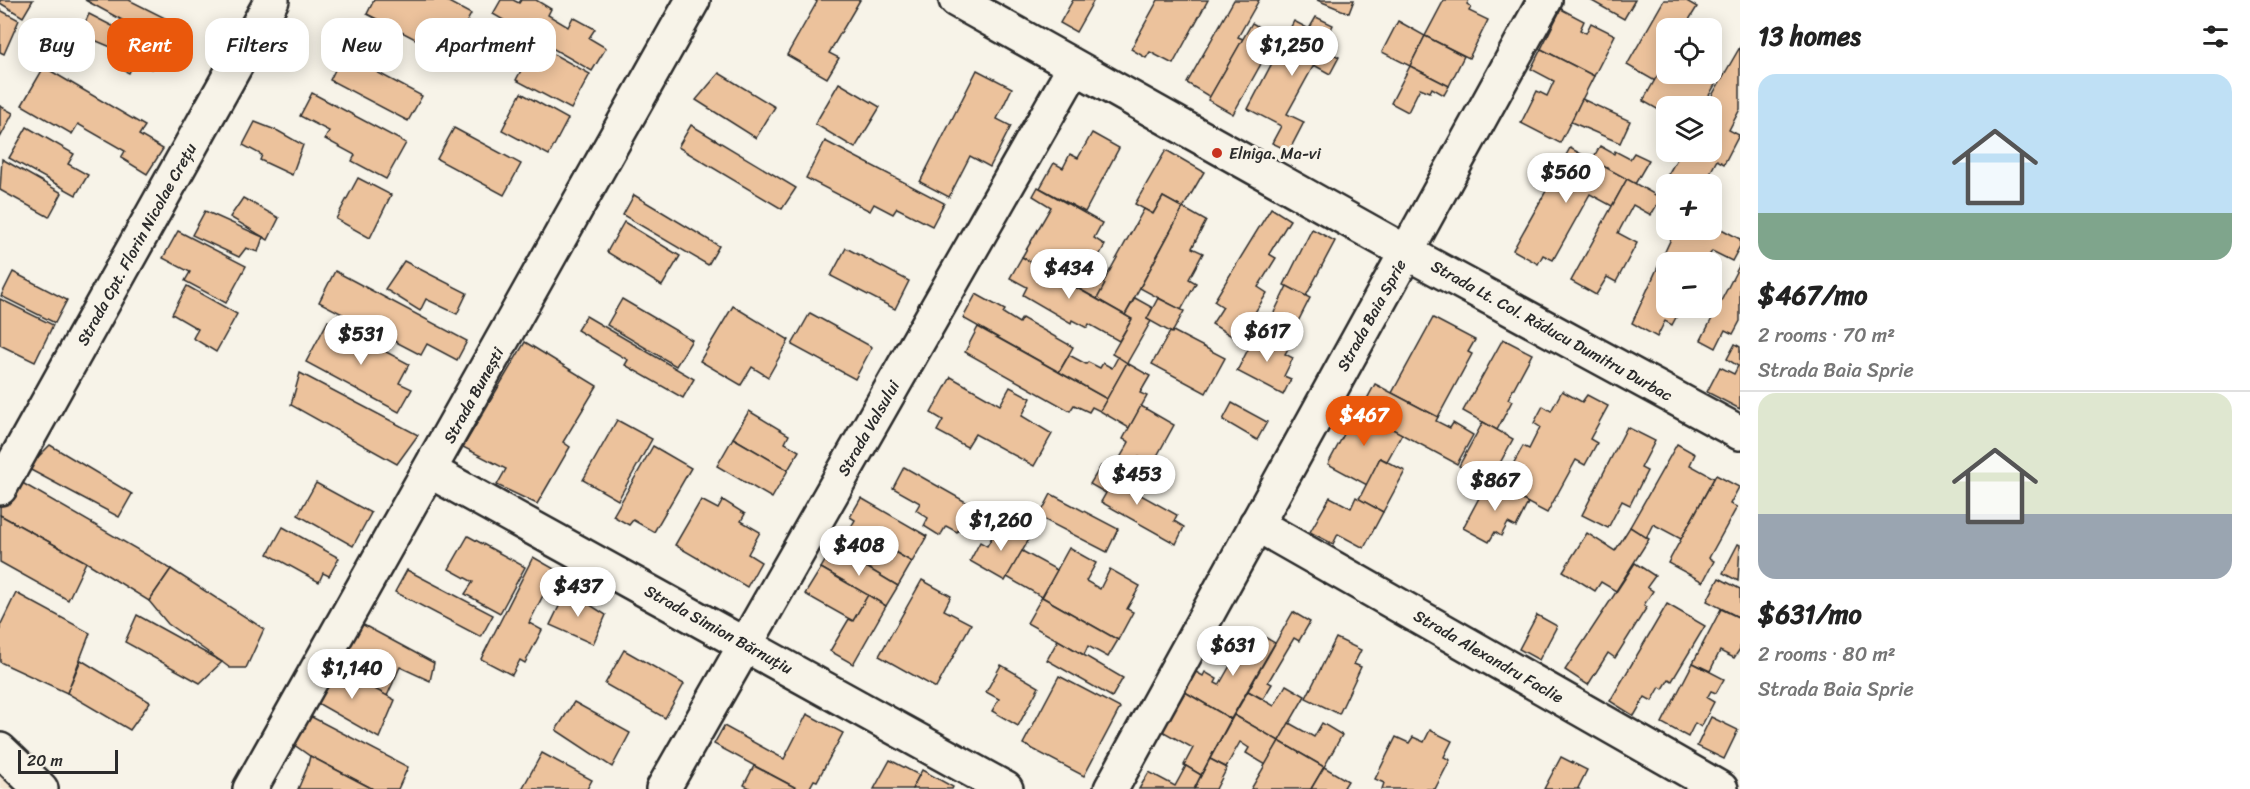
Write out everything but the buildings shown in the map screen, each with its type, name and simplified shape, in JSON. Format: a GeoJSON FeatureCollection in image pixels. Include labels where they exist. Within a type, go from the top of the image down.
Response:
{"type":"FeatureCollection","features":[{"type":"Feature","properties":{"kind":"street","name":"Strada Cpt. Florin Nicolae Crețu"},"geometry":{"type":"LineString","coordinates":[[0,488],[272,0]]}},
{"type":"Feature","properties":{"kind":"street","name":"Strada Bunești"},"geometry":{"type":"LineString","coordinates":[[250,789],[693,0]]}},
{"type":"Feature","properties":{"kind":"street","name":"Strada Lt. Col. Răducu Dumitru Durbac"},"geometry":{"type":"LineString","coordinates":[[956,0],[1406,252],[1740,433]]}},
{"type":"Feature","properties":{"kind":"street","name":"Strada Baia Sprie"},"geometry":{"type":"LineString","coordinates":[[1111,789],[1545,0]]}},
{"type":"Feature","properties":{"kind":"street","name":"Strada Valsului"},"geometry":{"type":"LineString","coordinates":[[663,789],[1074,68]]}},
{"type":"Feature","properties":{"kind":"street","name":"Strada Simion Bărnuțiu"},"geometry":{"type":"LineString","coordinates":[[430,471],[1006,789]]}},
{"type":"Feature","properties":{"kind":"street","name":"Strada Alexandru Faclie"},"geometry":{"type":"LineString","coordinates":[[1256,524],[1721,789]]}},
{"type":"Feature","properties":{"kind":"street"},"geometry":{"type":"LineString","coordinates":[[0,750],[41,789]]}},
{"type":"Feature","properties":{"kind":"shaded area"},"geometry":{"type":"Polygon","coordinates":[[[0,758],[34,789],[0,789],[0,758]]]}},
{"type":"Feature","properties":{"kind":"place","name":"Elniga. Ma-vi"},"geometry":{"type":"Point","coordinates":[1217,153]}}]}
